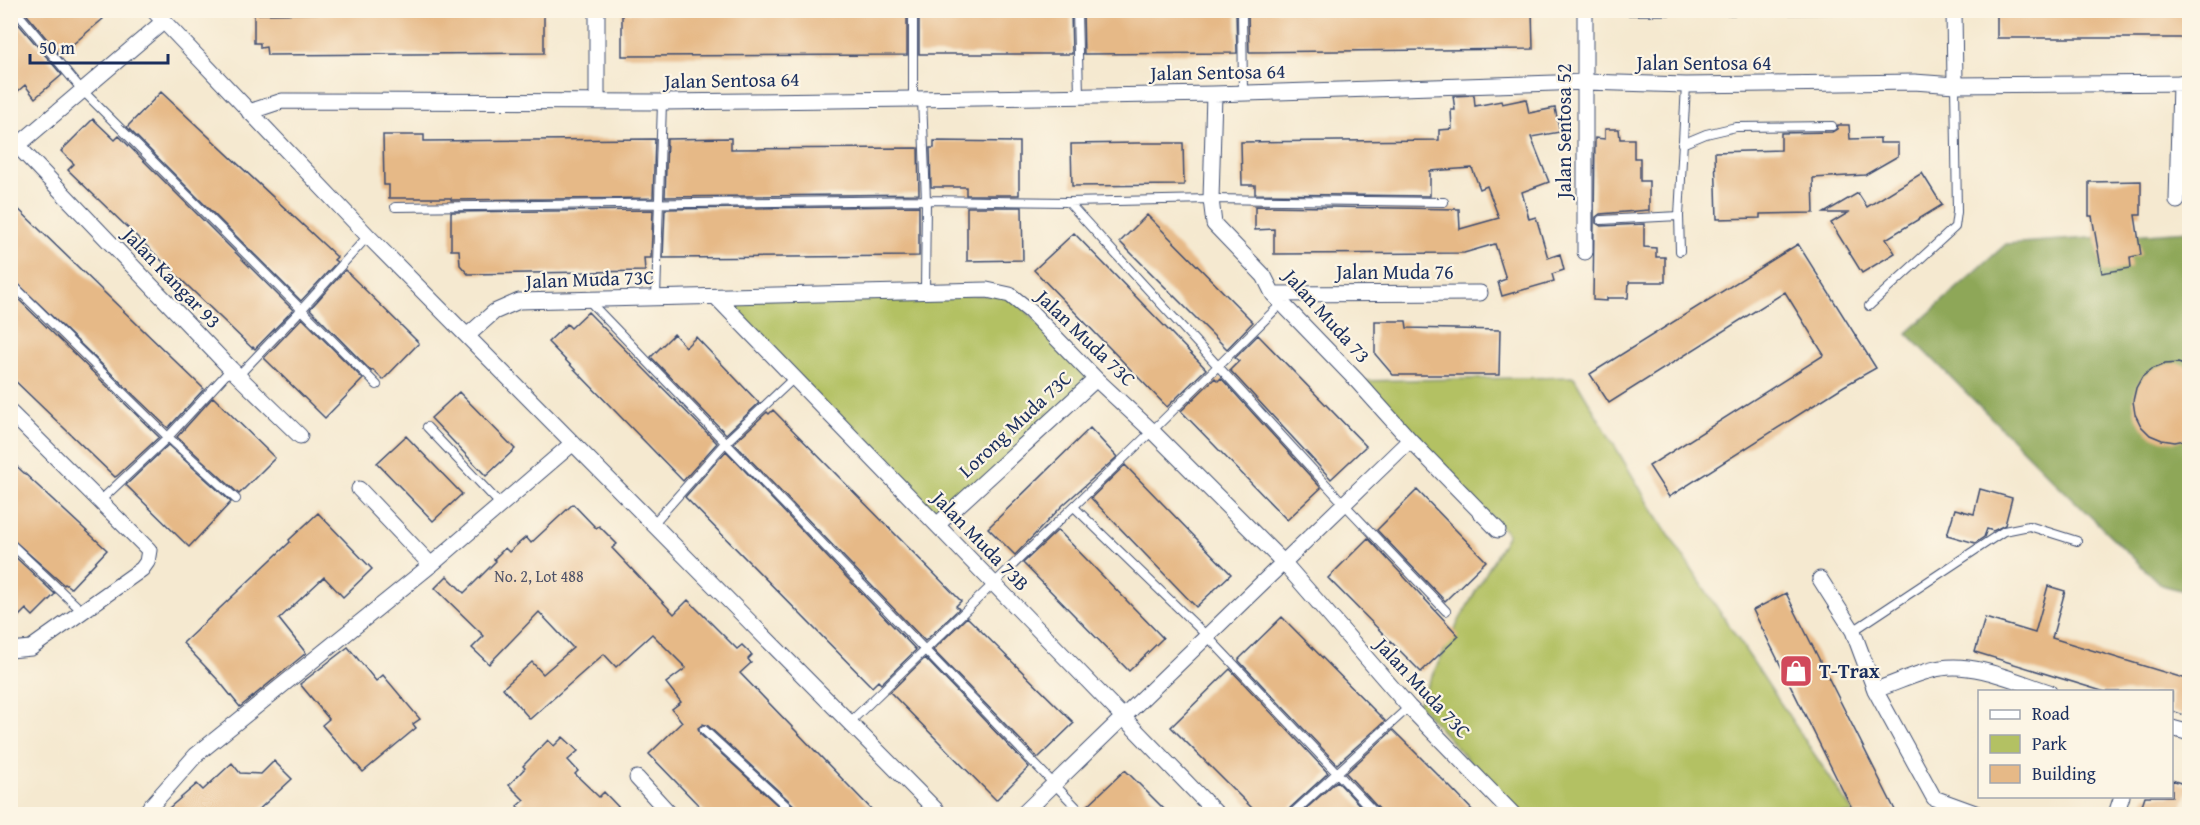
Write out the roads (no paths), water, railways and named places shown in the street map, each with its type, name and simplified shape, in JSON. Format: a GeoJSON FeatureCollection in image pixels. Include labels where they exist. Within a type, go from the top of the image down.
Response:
{"type":"FeatureCollection","features":[{"type":"Feature","properties":{"kind":"street"},"geometry":{"type":"LineString","coordinates":[[597,10],[597,102]]}},
{"type":"Feature","properties":{"kind":"street"},"geometry":{"type":"LineString","coordinates":[[1954,10],[1954,85]]}},
{"type":"Feature","properties":{"kind":"street","name":"Jalan Sentosa 52"},"geometry":{"type":"LineString","coordinates":[[1585,11],[1585,252]]}},
{"type":"Feature","properties":{"kind":"street"},"geometry":{"type":"LineString","coordinates":[[13,145],[82,90],[158,16],[368,236],[936,813]]}},
{"type":"Feature","properties":{"kind":"street","name":"Jalan Sentosa 64"},"geometry":{"type":"LineString","coordinates":[[249,112],[282,101],[662,102],[918,99],[1214,94],[1585,82],[1686,85],[1914,82],[1954,85],[2185,83]]}},
{"type":"Feature","properties":{"kind":"street"},"geometry":{"type":"LineString","coordinates":[[2177,201],[2185,83]]}},
{"type":"Feature","properties":{"kind":"street","name":"Jalan Muda 73"},"geometry":{"type":"LineString","coordinates":[[1214,94],[1211,199],[1214,224],[1264,276],[1278,298],[1410,440],[1498,530]]}},
{"type":"Feature","properties":{"kind":"street","name":"Jalan Kangar 93"},"geometry":{"type":"LineString","coordinates":[[13,145],[234,373],[300,436]]}},
{"type":"Feature","properties":{"kind":"street","name":"Jalan Muda 73C"},"geometry":{"type":"LineString","coordinates":[[467,336],[494,312],[519,301],[987,290],[1010,295],[1030,311],[1096,379],[1284,562],[1409,707],[1513,814]]}},
{"type":"Feature","properties":{"kind":"street","name":"Jalan Muda 76"},"geometry":{"type":"LineString","coordinates":[[1278,298],[1480,293]]}},
{"type":"Feature","properties":{"kind":"street","name":"Jalan Muda 73B"},"geometry":{"type":"LineString","coordinates":[[716,297],[1217,814]]}},
{"type":"Feature","properties":{"kind":"street","name":"Lorong Muda 73C"},"geometry":{"type":"LineString","coordinates":[[937,525],[1096,379]]}},
{"type":"Feature","properties":{"kind":"street"},"geometry":{"type":"LineString","coordinates":[[10,412],[149,550],[147,562],[142,569],[31,648],[10,650]]}},
{"type":"Feature","properties":{"kind":"street"},"geometry":{"type":"LineString","coordinates":[[1023,814],[1410,440]]}},
{"type":"Feature","properties":{"kind":"street"},"geometry":{"type":"LineString","coordinates":[[144,814],[196,755],[431,565],[573,443]]}},
{"type":"Feature","properties":{"kind":"street"},"geometry":{"type":"LineString","coordinates":[[359,489],[431,565]]}},
{"type":"Feature","properties":{"kind":"street"},"geometry":{"type":"LineString","coordinates":[[1820,579],[1853,631],[1875,690],[1934,798],[1952,811],[1978,814]]}},
{"type":"Feature","properties":{"kind":"street"},"geometry":{"type":"LineString","coordinates":[[1875,690],[1939,668],[1958,666],[2043,690]]}},
{"type":"Feature","properties":{"kind":"street"},"geometry":{"type":"LineString","coordinates":[[2173,728],[2190,733]]}},
{"type":"Feature","properties":{"kind":"street"},"geometry":{"type":"LineString","coordinates":[[637,778],[670,814]]}},
{"type":"Feature","properties":{"kind":"street"},"geometry":{"type":"LineString","coordinates":[[2116,814],[2121,798]]}},
{"type":"Feature","properties":{"kind":"lane"},"geometry":{"type":"LineString","coordinates":[[15,10],[82,90],[377,385]]}},
{"type":"Feature","properties":{"kind":"lane"},"geometry":{"type":"LineString","coordinates":[[913,10],[926,200],[925,292]]}},
{"type":"Feature","properties":{"kind":"lane"},"geometry":{"type":"LineString","coordinates":[[1077,10],[1079,96]]}},
{"type":"Feature","properties":{"kind":"lane"},"geometry":{"type":"LineString","coordinates":[[1242,10],[1243,93]]}},
{"type":"Feature","properties":{"kind":"lane"},"geometry":{"type":"LineString","coordinates":[[1585,11],[1841,10]]}},
{"type":"Feature","properties":{"kind":"lane"},"geometry":{"type":"LineString","coordinates":[[1680,250],[1679,216],[1686,85]]}},
{"type":"Feature","properties":{"kind":"lane"},"geometry":{"type":"LineString","coordinates":[[1869,306],[1955,227],[1957,212],[1954,85]]}},
{"type":"Feature","properties":{"kind":"lane"},"geometry":{"type":"LineString","coordinates":[[656,298],[662,102]]}},
{"type":"Feature","properties":{"kind":"lane"},"geometry":{"type":"LineString","coordinates":[[1682,144],[1706,134],[1736,127],[1832,126]]}},
{"type":"Feature","properties":{"kind":"lane"},"geometry":{"type":"LineString","coordinates":[[395,207],[926,200],[1068,202],[1211,199],[1444,202]]}},
{"type":"Feature","properties":{"kind":"lane"},"geometry":{"type":"LineString","coordinates":[[1068,202],[1344,504],[1446,611]]}},
{"type":"Feature","properties":{"kind":"lane"},"geometry":{"type":"LineString","coordinates":[[1601,220],[1679,216]]}},
{"type":"Feature","properties":{"kind":"lane"},"geometry":{"type":"LineString","coordinates":[[100,500],[302,309],[368,236]]}},
{"type":"Feature","properties":{"kind":"lane"},"geometry":{"type":"LineString","coordinates":[[10,282],[168,437],[236,499]]}},
{"type":"Feature","properties":{"kind":"lane"},"geometry":{"type":"LineString","coordinates":[[849,723],[1152,431],[1278,298]]}},
{"type":"Feature","properties":{"kind":"lane"},"geometry":{"type":"LineString","coordinates":[[588,300],[1083,814]]}},
{"type":"Feature","properties":{"kind":"lane"},"geometry":{"type":"LineString","coordinates":[[653,524],[725,443],[794,378]]}},
{"type":"Feature","properties":{"kind":"lane"},"geometry":{"type":"LineString","coordinates":[[427,427],[501,505]]}},
{"type":"Feature","properties":{"kind":"lane"},"geometry":{"type":"LineString","coordinates":[[1074,507],[1207,636],[1376,814]]}},
{"type":"Feature","properties":{"kind":"lane"},"geometry":{"type":"LineString","coordinates":[[1853,631],[2004,531],[2029,526],[2078,541]]}},
{"type":"Feature","properties":{"kind":"lane"},"geometry":{"type":"LineString","coordinates":[[10,543],[82,611]]}},
{"type":"Feature","properties":{"kind":"lane"},"geometry":{"type":"LineString","coordinates":[[1292,814],[1409,707]]}},
{"type":"Feature","properties":{"kind":"lane"},"geometry":{"type":"LineString","coordinates":[[704,730],[795,814]]}},
{"type":"Feature","properties":{"kind":"place","name":"T-Trax"},"geometry":{"type":"Point","coordinates":[1796,671]}}]}
